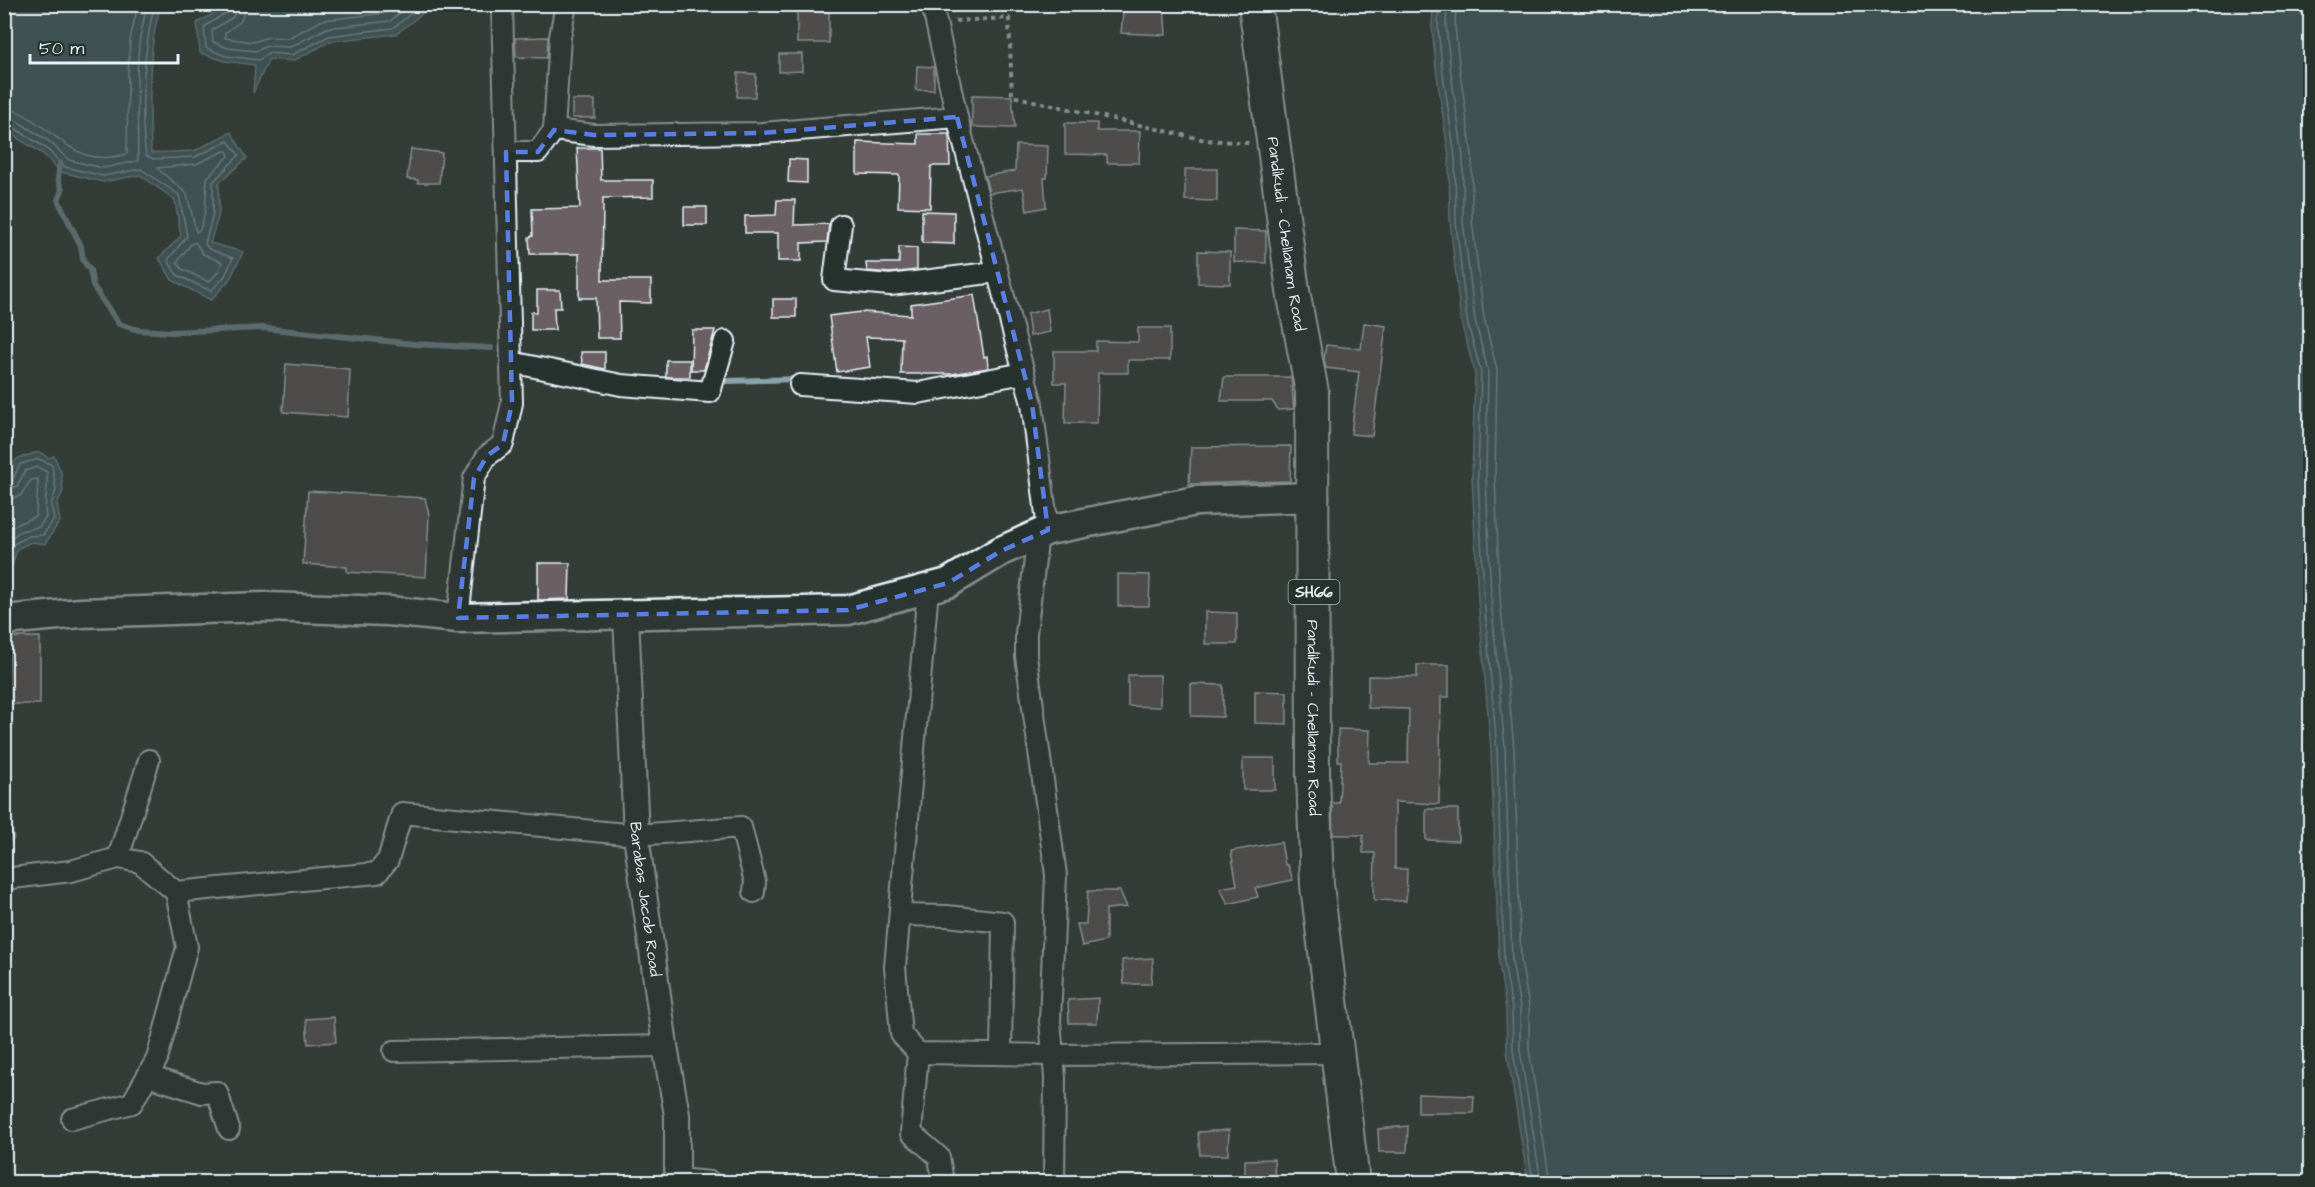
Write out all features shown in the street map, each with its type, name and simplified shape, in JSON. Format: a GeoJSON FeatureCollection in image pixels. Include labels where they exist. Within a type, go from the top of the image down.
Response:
{"type":"FeatureCollection","features":[{"type":"Feature","properties":{"kind":"main road","name":"Pandikudi - Chellanam Road"},"geometry":{"type":"LineString","coordinates":[[1255,4],[1293,291],[1312,392],[1313,775],[1317,885],[1353,1182]]}},
{"type":"Feature","properties":{"kind":"main road"},"geometry":{"type":"LineString","coordinates":[[7,620],[81,613],[266,607],[387,611],[458,618],[848,610],[948,583],[1001,551],[1043,532],[1196,501],[1314,496]]}},
{"type":"Feature","properties":{"kind":"street"},"geometry":{"type":"LineString","coordinates":[[458,618],[474,478],[487,456],[503,444],[512,403],[502,4]]}},
{"type":"Feature","properties":{"kind":"street"},"geometry":{"type":"LineString","coordinates":[[506,152],[538,152],[554,130],[560,37],[566,4]]}},
{"type":"Feature","properties":{"kind":"street"},"geometry":{"type":"LineString","coordinates":[[934,13],[957,117],[1032,404],[1043,532],[1026,634],[1026,656],[1056,876],[1050,1021],[1055,1077],[1054,1182]]}},
{"type":"Feature","properties":{"kind":"street"},"geometry":{"type":"LineString","coordinates":[[554,130],[594,135],[762,133],[957,117]]}},
{"type":"Feature","properties":{"kind":"street"},"geometry":{"type":"LineString","coordinates":[[841,225],[834,280],[890,285],[997,272]]}},
{"type":"Feature","properties":{"kind":"street"},"geometry":{"type":"LineString","coordinates":[[511,362],[621,385],[710,392],[725,341]]}},
{"type":"Feature","properties":{"kind":"street"},"geometry":{"type":"LineString","coordinates":[[800,386],[918,393],[1024,373]]}},
{"type":"Feature","properties":{"kind":"street"},"geometry":{"type":"LineString","coordinates":[[928,589],[896,967],[901,1034],[918,1053],[911,1133],[939,1157],[944,1182]]}},
{"type":"Feature","properties":{"kind":"street","name":"Barabas Jacob Road"},"geometry":{"type":"LineString","coordinates":[[626,615],[636,835],[664,1046],[677,1115],[677,1181]]}},
{"type":"Feature","properties":{"kind":"street"},"geometry":{"type":"LineString","coordinates":[[118,858],[149,760]]}},
{"type":"Feature","properties":{"kind":"street"},"geometry":{"type":"LineString","coordinates":[[176,892],[377,873],[388,860],[402,813],[636,835],[741,827],[755,882],[754,892]]}},
{"type":"Feature","properties":{"kind":"street"},"geometry":{"type":"LineString","coordinates":[[4,879],[71,871],[118,858],[141,862],[176,892],[187,947],[160,1049],[148,1076],[132,1103],[72,1119]]}},
{"type":"Feature","properties":{"kind":"street"},"geometry":{"type":"LineString","coordinates":[[900,915],[947,916],[1003,922],[1001,1054]]}},
{"type":"Feature","properties":{"kind":"street"},"geometry":{"type":"LineString","coordinates":[[394,1051],[664,1046]]}},
{"type":"Feature","properties":{"kind":"street"},"geometry":{"type":"LineString","coordinates":[[918,1053],[1052,1055],[1337,1053]]}},
{"type":"Feature","properties":{"kind":"street"},"geometry":{"type":"LineString","coordinates":[[148,1076],[202,1094],[217,1092],[229,1129]]}},
{"type":"Feature","properties":{"kind":"street"},"geometry":{"type":"LineString","coordinates":[[677,1181],[710,1182]]}},
{"type":"Feature","properties":{"kind":"path"},"geometry":{"type":"LineString","coordinates":[[934,13],[1009,18],[1012,96],[1205,140],[1274,144]]}},
{"type":"Feature","properties":{"kind":"highlighted area"},"geometry":{"type":"Polygon","coordinates":[[[957,117],[1032,404],[1048,530],[1001,551],[948,583],[848,610],[458,618],[474,478],[487,456],[503,444],[512,403],[506,152],[538,152],[554,130],[594,135],[762,133],[957,117]]]}},
{"type":"Feature","properties":{"kind":"water"},"geometry":{"type":"Polygon","coordinates":[[[5,4],[161,5],[151,60],[151,153],[194,151],[231,132],[247,158],[219,183],[219,214],[210,243],[243,252],[230,279],[211,300],[172,280],[159,258],[181,236],[175,200],[140,175],[103,182],[61,172],[43,154],[5,130],[5,4]]]}},
{"type":"Feature","properties":{"kind":"water"},"geometry":{"type":"Polygon","coordinates":[[[223,5],[433,5],[396,34],[331,41],[293,61],[269,59],[253,93],[255,65],[225,61],[200,53],[197,23],[225,7],[223,5]]]}},
{"type":"Feature","properties":{"kind":"water"},"geometry":{"type":"Polygon","coordinates":[[[1433,5],[2310,5],[2310,1182],[1528,1182],[1507,1051],[1506,1010],[1499,962],[1491,750],[1478,599],[1472,477],[1475,373],[1461,322],[1450,222],[1449,158],[1432,27],[1433,5]]]}},
{"type":"Feature","properties":{"kind":"water"},"geometry":{"type":"Polygon","coordinates":[[[34,453],[42,453],[48,458],[54,456],[61,472],[63,491],[57,505],[60,521],[45,544],[31,542],[17,549],[12,566],[7,568],[4,567],[4,526],[8,478],[17,459],[34,453]]]}},
{"type":"Feature","properties":{"kind":"building"},"geometry":{"type":"Polygon","coordinates":[[[1124,4],[1164,4],[1166,35],[1121,33],[1124,4]]]}},
{"type":"Feature","properties":{"kind":"building"},"geometry":{"type":"Polygon","coordinates":[[[797,11],[829,12],[829,43],[797,43],[797,11]]]}},
{"type":"Feature","properties":{"kind":"building"},"geometry":{"type":"Polygon","coordinates":[[[548,37],[547,58],[516,57],[515,38],[548,37]]]}},
{"type":"Feature","properties":{"kind":"building"},"geometry":{"type":"Polygon","coordinates":[[[779,54],[802,54],[802,71],[779,72],[779,54]]]}},
{"type":"Feature","properties":{"kind":"building"},"geometry":{"type":"Polygon","coordinates":[[[917,66],[934,67],[934,90],[916,90],[917,66]]]}},
{"type":"Feature","properties":{"kind":"building"},"geometry":{"type":"Polygon","coordinates":[[[738,73],[756,74],[755,97],[737,97],[738,73]]]}},
{"type":"Feature","properties":{"kind":"building"},"geometry":{"type":"Polygon","coordinates":[[[972,95],[1012,96],[1015,128],[972,127],[972,95]]]}},
{"type":"Feature","properties":{"kind":"building"},"geometry":{"type":"Polygon","coordinates":[[[572,100],[595,100],[595,118],[572,118],[572,100]]]}},
{"type":"Feature","properties":{"kind":"building"},"geometry":{"type":"Polygon","coordinates":[[[1065,123],[1097,123],[1097,131],[1140,131],[1139,163],[1107,163],[1107,155],[1065,154],[1065,123]]]}},
{"type":"Feature","properties":{"kind":"building"},"geometry":{"type":"Polygon","coordinates":[[[918,134],[949,134],[950,166],[931,166],[930,208],[898,207],[899,175],[857,174],[857,142],[918,144],[918,134]]]}},
{"type":"Feature","properties":{"kind":"building"},"geometry":{"type":"Polygon","coordinates":[[[1016,145],[1048,146],[1047,178],[1044,178],[1046,207],[1027,211],[1023,188],[989,193],[985,176],[1015,171],[1016,145]]]}},
{"type":"Feature","properties":{"kind":"building"},"geometry":{"type":"Polygon","coordinates":[[[577,148],[600,148],[601,180],[653,180],[653,197],[603,198],[602,280],[651,280],[651,303],[619,302],[620,338],[597,338],[596,298],[579,298],[579,254],[530,254],[529,237],[533,236],[532,209],[580,208],[577,148]]]}},
{"type":"Feature","properties":{"kind":"building"},"geometry":{"type":"Polygon","coordinates":[[[411,149],[442,153],[439,183],[418,183],[418,180],[407,179],[411,149]]]}},
{"type":"Feature","properties":{"kind":"building"},"geometry":{"type":"Polygon","coordinates":[[[789,159],[807,160],[807,183],[788,182],[789,159]]]}},
{"type":"Feature","properties":{"kind":"building"},"geometry":{"type":"Polygon","coordinates":[[[1185,169],[1217,169],[1217,201],[1185,200],[1185,169]]]}},
{"type":"Feature","properties":{"kind":"building"},"geometry":{"type":"Polygon","coordinates":[[[777,200],[795,200],[794,225],[829,224],[827,242],[801,243],[801,261],[778,261],[778,233],[745,233],[745,216],[776,215],[777,200]]]}},
{"type":"Feature","properties":{"kind":"building"},"geometry":{"type":"Polygon","coordinates":[[[684,207],[707,207],[707,225],[684,225],[684,207]]]}},
{"type":"Feature","properties":{"kind":"building"},"geometry":{"type":"Polygon","coordinates":[[[922,211],[954,212],[954,244],[922,243],[922,211]]]}},
{"type":"Feature","properties":{"kind":"building"},"geometry":{"type":"Polygon","coordinates":[[[1234,230],[1266,231],[1266,263],[1234,262],[1234,230]]]}},
{"type":"Feature","properties":{"kind":"building"},"geometry":{"type":"Polygon","coordinates":[[[899,247],[917,248],[917,270],[890,273],[867,271],[866,263],[899,263],[899,247]]]}},
{"type":"Feature","properties":{"kind":"building"},"geometry":{"type":"Polygon","coordinates":[[[1198,251],[1230,252],[1230,284],[1198,283],[1198,251]]]}},
{"type":"Feature","properties":{"kind":"building"},"geometry":{"type":"Polygon","coordinates":[[[537,290],[560,290],[561,308],[554,308],[555,330],[531,330],[531,312],[537,312],[537,290]]]}},
{"type":"Feature","properties":{"kind":"building"},"geometry":{"type":"Polygon","coordinates":[[[974,295],[984,357],[987,356],[988,368],[952,374],[901,374],[902,338],[866,337],[870,367],[837,372],[829,316],[862,312],[911,315],[911,304],[974,295]]]}},
{"type":"Feature","properties":{"kind":"building"},"geometry":{"type":"Polygon","coordinates":[[[773,299],[796,299],[796,317],[773,317],[773,299]]]}},
{"type":"Feature","properties":{"kind":"building"},"geometry":{"type":"Polygon","coordinates":[[[1047,309],[1050,332],[1030,336],[1027,314],[1047,309]]]}},
{"type":"Feature","properties":{"kind":"building"},"geometry":{"type":"Polygon","coordinates":[[[1364,323],[1386,326],[1372,436],[1351,434],[1359,372],[1326,368],[1324,359],[1326,345],[1361,349],[1364,323]]]}},
{"type":"Feature","properties":{"kind":"building"},"geometry":{"type":"Polygon","coordinates":[[[1138,328],[1170,328],[1170,360],[1128,360],[1128,373],[1098,373],[1097,423],[1065,423],[1066,383],[1054,383],[1054,351],[1096,351],[1096,341],[1138,342],[1138,328]]]}},
{"type":"Feature","properties":{"kind":"building"},"geometry":{"type":"Polygon","coordinates":[[[692,330],[715,330],[704,370],[691,370],[692,330]]]}},
{"type":"Feature","properties":{"kind":"building"},"geometry":{"type":"Polygon","coordinates":[[[581,352],[605,352],[605,369],[582,364],[581,352]]]}},
{"type":"Feature","properties":{"kind":"building"},"geometry":{"type":"Polygon","coordinates":[[[666,360],[690,360],[690,377],[666,377],[666,360]]]}},
{"type":"Feature","properties":{"kind":"building"},"geometry":{"type":"Polygon","coordinates":[[[286,364],[350,369],[348,417],[283,412],[286,364]]]}},
{"type":"Feature","properties":{"kind":"building"},"geometry":{"type":"Polygon","coordinates":[[[1224,377],[1291,377],[1294,409],[1278,410],[1272,401],[1221,401],[1224,377]]]}},
{"type":"Feature","properties":{"kind":"building"},"geometry":{"type":"Polygon","coordinates":[[[1291,446],[1290,481],[1189,484],[1191,447],[1291,446]]]}},
{"type":"Feature","properties":{"kind":"building"},"geometry":{"type":"Polygon","coordinates":[[[308,491],[425,498],[429,515],[426,577],[347,572],[347,567],[303,564],[308,491]]]}},
{"type":"Feature","properties":{"kind":"building"},"geometry":{"type":"Polygon","coordinates":[[[538,563],[570,563],[569,599],[538,600],[538,563]]]}},
{"type":"Feature","properties":{"kind":"building"},"geometry":{"type":"Polygon","coordinates":[[[1118,574],[1150,575],[1149,606],[1118,606],[1118,574]]]}},
{"type":"Feature","properties":{"kind":"building"},"geometry":{"type":"Polygon","coordinates":[[[1205,612],[1237,613],[1237,644],[1205,644],[1205,612]]]}},
{"type":"Feature","properties":{"kind":"building"},"geometry":{"type":"Polygon","coordinates":[[[9,637],[40,637],[40,704],[8,704],[9,637]]]}},
{"type":"Feature","properties":{"kind":"building"},"geometry":{"type":"Polygon","coordinates":[[[1417,665],[1449,665],[1449,697],[1441,697],[1439,804],[1395,802],[1395,869],[1407,869],[1406,901],[1374,900],[1375,853],[1363,853],[1363,835],[1333,835],[1332,803],[1339,803],[1341,761],[1338,761],[1338,729],[1370,730],[1369,763],[1408,763],[1409,709],[1368,708],[1368,676],[1417,677],[1417,665]]]}},
{"type":"Feature","properties":{"kind":"building"},"geometry":{"type":"Polygon","coordinates":[[[1128,675],[1160,675],[1160,707],[1128,706],[1128,675]]]}},
{"type":"Feature","properties":{"kind":"building"},"geometry":{"type":"Polygon","coordinates":[[[1191,684],[1223,685],[1223,717],[1191,716],[1191,684]]]}},
{"type":"Feature","properties":{"kind":"building"},"geometry":{"type":"Polygon","coordinates":[[[1255,691],[1287,692],[1287,724],[1255,723],[1255,691]]]}},
{"type":"Feature","properties":{"kind":"building"},"geometry":{"type":"Polygon","coordinates":[[[1243,758],[1275,758],[1275,790],[1243,790],[1243,758]]]}},
{"type":"Feature","properties":{"kind":"building"},"geometry":{"type":"Polygon","coordinates":[[[1426,809],[1458,809],[1458,841],[1426,840],[1426,809]]]}},
{"type":"Feature","properties":{"kind":"building"},"geometry":{"type":"Polygon","coordinates":[[[1281,842],[1285,865],[1288,865],[1293,880],[1255,888],[1258,897],[1228,904],[1220,888],[1237,885],[1231,851],[1281,842]]]}},
{"type":"Feature","properties":{"kind":"building"},"geometry":{"type":"Polygon","coordinates":[[[1088,891],[1120,891],[1127,907],[1106,909],[1106,941],[1082,946],[1077,924],[1086,924],[1088,891]]]}},
{"type":"Feature","properties":{"kind":"building"},"geometry":{"type":"Polygon","coordinates":[[[1153,958],[1151,984],[1124,984],[1122,960],[1153,958]]]}},
{"type":"Feature","properties":{"kind":"building"},"geometry":{"type":"Polygon","coordinates":[[[1098,998],[1097,1023],[1069,1023],[1068,1000],[1098,998]]]}},
{"type":"Feature","properties":{"kind":"building"},"geometry":{"type":"Polygon","coordinates":[[[334,1017],[336,1042],[308,1044],[306,1019],[334,1017]]]}},
{"type":"Feature","properties":{"kind":"building"},"geometry":{"type":"Polygon","coordinates":[[[1418,1094],[1474,1096],[1473,1113],[1418,1113],[1418,1094]]]}},
{"type":"Feature","properties":{"kind":"building"},"geometry":{"type":"Polygon","coordinates":[[[1408,1126],[1407,1152],[1379,1152],[1378,1129],[1408,1126]]]}},
{"type":"Feature","properties":{"kind":"building"},"geometry":{"type":"Polygon","coordinates":[[[1229,1130],[1228,1155],[1200,1155],[1198,1132],[1229,1130]]]}},
{"type":"Feature","properties":{"kind":"building"},"geometry":{"type":"Polygon","coordinates":[[[1274,1159],[1275,1182],[1245,1182],[1245,1160],[1274,1159]]]}},
{"type":"Feature","properties":{"kind":"waterway"},"geometry":{"type":"LineString","coordinates":[[60,163],[58,179],[62,190],[58,200],[81,246],[83,260],[90,270],[93,286],[119,324],[138,330],[171,332],[263,328],[414,344],[491,348]]}},
{"type":"Feature","properties":{"kind":"waterway"},"geometry":{"type":"LineString","coordinates":[[693,382],[800,379]]}},
{"type":"Feature","properties":{"kind":"waterway"},"geometry":{"type":"LineString","coordinates":[[4,815],[12,838],[4,841]]}}]}
